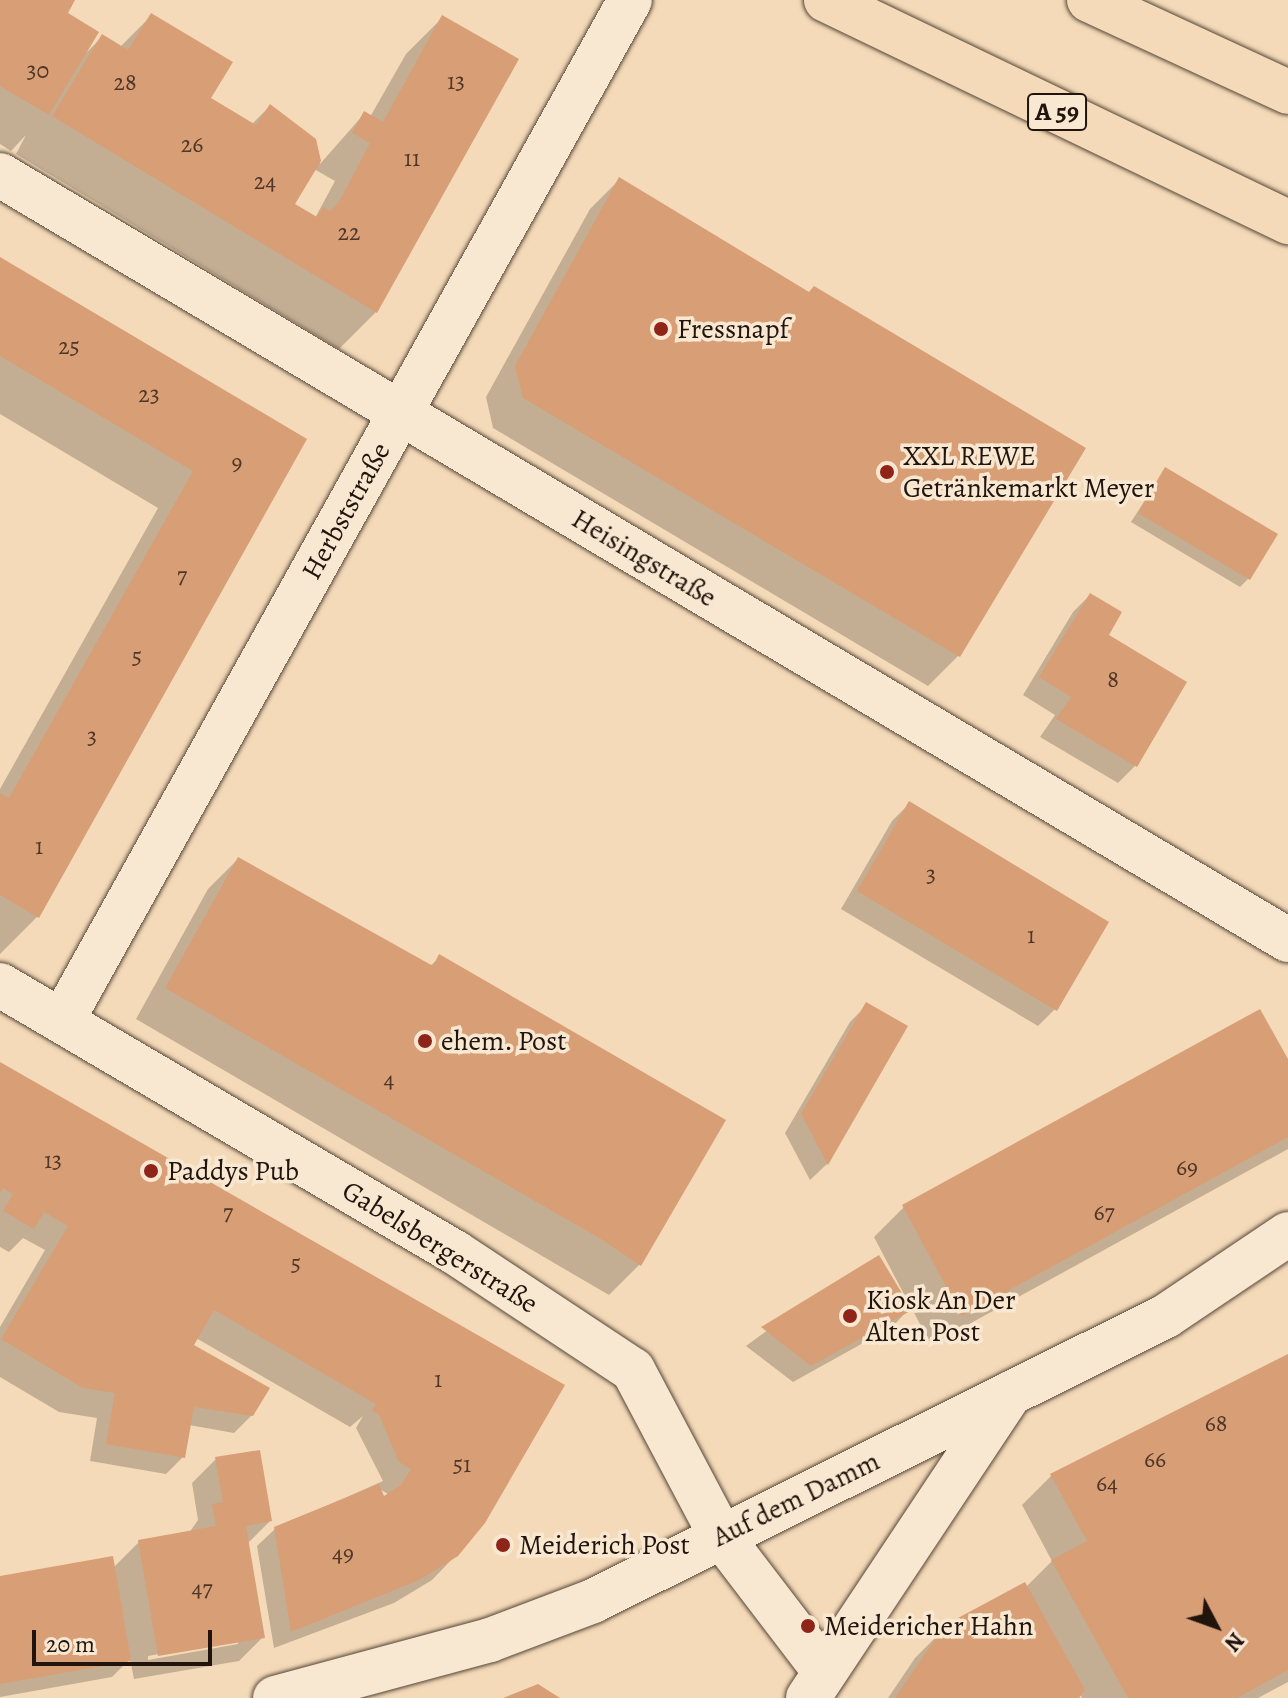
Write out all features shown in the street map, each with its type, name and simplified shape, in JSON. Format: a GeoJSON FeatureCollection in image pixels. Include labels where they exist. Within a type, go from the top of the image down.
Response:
{"type":"FeatureCollection","features":[{"type":"Feature","properties":{"kind":"highway","name":"A 59"},"geometry":{"type":"LineString","coordinates":[[826,0],[1288,222]]}},
{"type":"Feature","properties":{"kind":"highway"},"geometry":{"type":"LineString","coordinates":[[1089,0],[1288,92]]}},
{"type":"Feature","properties":{"kind":"street","name":"Herbststraße"},"geometry":{"type":"LineString","coordinates":[[62,1021],[630,0]]}},
{"type":"Feature","properties":{"kind":"street","name":"Heisingstraße"},"geometry":{"type":"LineString","coordinates":[[0,175],[1288,940]]}},
{"type":"Feature","properties":{"kind":"street","name":"Gabelsbergerstraße"},"geometry":{"type":"LineString","coordinates":[[0,985],[456,1253],[633,1370],[721,1536],[816,1685]]}},
{"type":"Feature","properties":{"kind":"street","name":"Auf dem Damm"},"geometry":{"type":"LineString","coordinates":[[275,1698],[490,1640],[593,1601],[1166,1316],[1288,1234]]}},
{"type":"Feature","properties":{"kind":"street"},"geometry":{"type":"LineString","coordinates":[[816,1685],[1011,1393]]}},
{"type":"Feature","properties":{"kind":"building"},"geometry":{"type":"Polygon","coordinates":[[[0,0],[75,0],[68,13],[99,32],[49,115],[0,86],[0,0]]]}},
{"type":"Feature","properties":{"kind":"building"},"geometry":{"type":"Polygon","coordinates":[[[151,13],[233,62],[211,98],[256,125],[270,104],[316,139],[321,161],[295,204],[317,217],[323,207],[330,211],[339,202],[370,143],[352,133],[364,111],[383,122],[442,15],[519,59],[377,313],[52,116],[102,34],[128,50],[151,13]]]}},
{"type":"Feature","properties":{"kind":"building"},"geometry":{"type":"Polygon","coordinates":[[[619,177],[809,292],[814,286],[1086,448],[960,657],[523,398],[515,366],[619,177]]]}},
{"type":"Feature","properties":{"kind":"building"},"geometry":{"type":"Polygon","coordinates":[[[0,257],[307,439],[39,918],[0,895],[0,793],[9,798],[193,471],[0,356],[0,257]]]}},
{"type":"Feature","properties":{"kind":"building"},"geometry":{"type":"Polygon","coordinates":[[[1165,467],[1278,534],[1250,580],[1138,513],[1165,467]]]}},
{"type":"Feature","properties":{"kind":"building"},"geometry":{"type":"Polygon","coordinates":[[[1090,593],[1122,612],[1109,635],[1187,682],[1137,767],[1056,719],[1071,697],[1039,677],[1090,593]]]}},
{"type":"Feature","properties":{"kind":"building"},"geometry":{"type":"Polygon","coordinates":[[[909,801],[1109,922],[1057,1011],[857,891],[909,801]]]}},
{"type":"Feature","properties":{"kind":"building","name":"ehem. Post"},"geometry":{"type":"Polygon","coordinates":[[[238,857],[433,966],[439,954],[726,1120],[641,1266],[601,1239],[165,988],[238,857]]]}},
{"type":"Feature","properties":{"kind":"building"},"geometry":{"type":"Polygon","coordinates":[[[866,1002],[908,1026],[828,1165],[801,1114],[866,1002]]]}},
{"type":"Feature","properties":{"kind":"building"},"geometry":{"type":"Polygon","coordinates":[[[1260,1009],[1288,1059],[1288,1137],[962,1316],[902,1205],[1260,1009]]]}},
{"type":"Feature","properties":{"kind":"building"},"geometry":{"type":"Polygon","coordinates":[[[0,1062],[565,1385],[485,1523],[458,1556],[419,1580],[291,1632],[274,1527],[379,1484],[384,1496],[401,1485],[411,1469],[399,1462],[379,1415],[372,1410],[376,1404],[214,1310],[194,1345],[270,1388],[253,1416],[194,1407],[185,1458],[106,1444],[115,1393],[83,1388],[1,1339],[68,1226],[44,1212],[34,1229],[3,1211],[13,1194],[3,1188],[0,1193],[0,1062]]]}},
{"type":"Feature","properties":{"kind":"building"},"geometry":{"type":"Polygon","coordinates":[[[879,1255],[912,1310],[811,1366],[761,1327],[879,1255]]]}},
{"type":"Feature","properties":{"kind":"building"},"geometry":{"type":"Polygon","coordinates":[[[1288,1354],[1288,1670],[1237,1698],[1128,1698],[1051,1560],[1087,1541],[1050,1474],[1288,1354]]]}},
{"type":"Feature","properties":{"kind":"building"},"geometry":{"type":"Polygon","coordinates":[[[260,1450],[272,1521],[246,1526],[265,1638],[158,1656],[138,1540],[216,1526],[212,1504],[223,1502],[215,1457],[260,1450]]]}},
{"type":"Feature","properties":{"kind":"building"},"geometry":{"type":"Polygon","coordinates":[[[113,1556],[131,1661],[0,1684],[0,1576],[113,1556]]]}},
{"type":"Feature","properties":{"kind":"building"},"geometry":{"type":"Polygon","coordinates":[[[1025,1582],[1085,1690],[1079,1698],[895,1698],[945,1625],[1025,1582]]]}},
{"type":"Feature","properties":{"kind":"building"},"geometry":{"type":"Polygon","coordinates":[[[538,1684],[560,1698],[503,1698],[538,1684]]]}},
{"type":"Feature","properties":{"kind":"place","name":"Fressnapf"},"geometry":{"type":"Point","coordinates":[661,329]}},
{"type":"Feature","properties":{"kind":"place","name":"XXL REWE Getränkemarkt Meyer"},"geometry":{"type":"Point","coordinates":[887,472]}},
{"type":"Feature","properties":{"kind":"place","name":"ehem. Post"},"geometry":{"type":"Point","coordinates":[425,1041]}},
{"type":"Feature","properties":{"kind":"place","name":"Paddys Pub"},"geometry":{"type":"Point","coordinates":[151,1171]}},
{"type":"Feature","properties":{"kind":"place","name":"Kiosk An Der Alten Post"},"geometry":{"type":"Point","coordinates":[850,1316]}},
{"type":"Feature","properties":{"kind":"place","name":"Meiderich Post"},"geometry":{"type":"Point","coordinates":[503,1545]}},
{"type":"Feature","properties":{"kind":"place","name":"Meidericher Hahn"},"geometry":{"type":"Point","coordinates":[808,1626]}}]}
